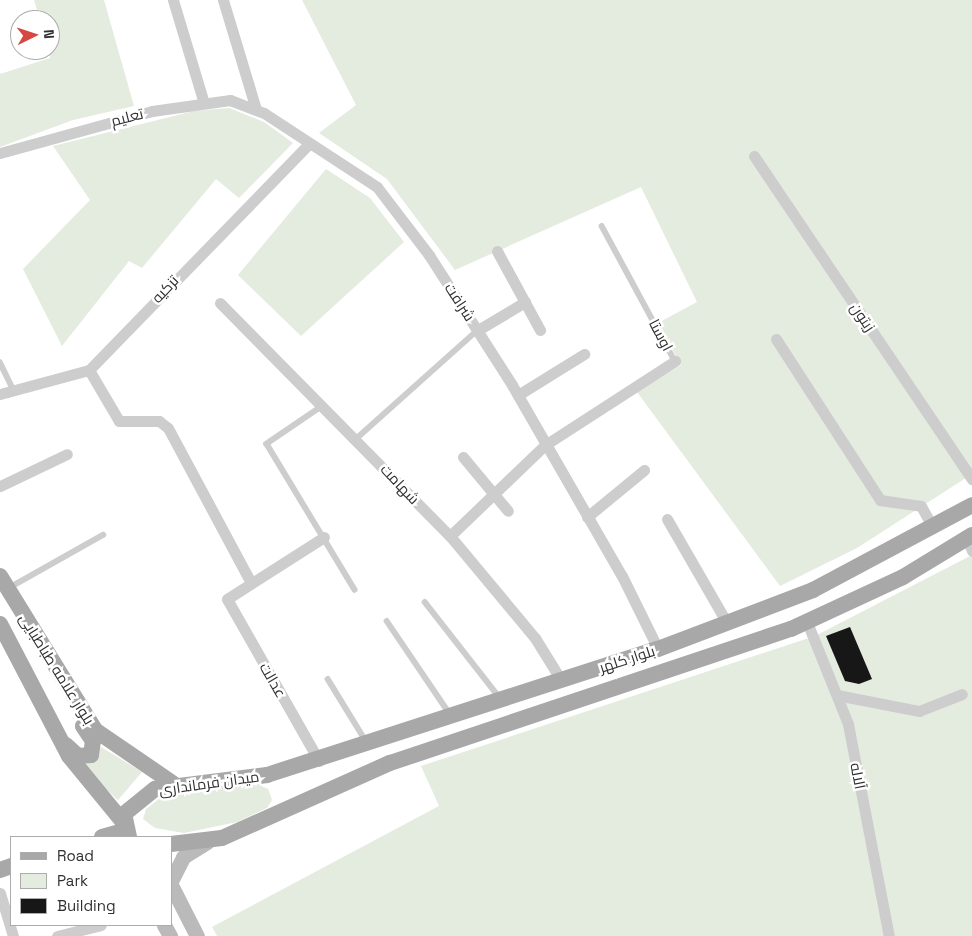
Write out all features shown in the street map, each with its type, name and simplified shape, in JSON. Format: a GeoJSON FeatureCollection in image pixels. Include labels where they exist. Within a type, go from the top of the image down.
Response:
{"type":"FeatureCollection","features":[{"type":"Feature","properties":{"kind":"main road","name":"بلوار کلهر"},"geometry":{"type":"LineString","coordinates":[[267,775],[319,761],[658,649],[727,623],[813,590],[933,528],[972,505]]}},
{"type":"Feature","properties":{"kind":"main road","name":"بلوار کلهر"},"geometry":{"type":"LineString","coordinates":[[207,842],[284,812],[390,763],[807,622],[903,577],[970,542]]}},
{"type":"Feature","properties":{"kind":"main road","name":"بلوار علامه طباطبایی"},"geometry":{"type":"LineString","coordinates":[[4,582],[62,681],[95,730],[174,784]]}},
{"type":"Feature","properties":{"kind":"main road","name":"بلوار علامه طباطبایی"},"geometry":{"type":"LineString","coordinates":[[0,624],[81,774],[126,830]]}},
{"type":"Feature","properties":{"kind":"main road"},"geometry":{"type":"LineString","coordinates":[[60,738],[78,756],[91,755],[94,749],[62,681]]}},
{"type":"Feature","properties":{"kind":"main road","name":"میدان فرمانداری"},"geometry":{"type":"LineString","coordinates":[[126,830],[136,800],[174,784],[267,775]]}},
{"type":"Feature","properties":{"kind":"main road"},"geometry":{"type":"LineString","coordinates":[[105,836],[126,830]]}},
{"type":"Feature","properties":{"kind":"main road"},"geometry":{"type":"LineString","coordinates":[[172,844],[207,842]]}},
{"type":"Feature","properties":{"kind":"main road"},"geometry":{"type":"LineString","coordinates":[[172,879],[183,857],[207,842]]}},
{"type":"Feature","properties":{"kind":"main road"},"geometry":{"type":"LineString","coordinates":[[172,887],[197,936]]}},
{"type":"Feature","properties":{"kind":"street"},"geometry":{"type":"LineString","coordinates":[[173,0],[203,100]]}},
{"type":"Feature","properties":{"kind":"street"},"geometry":{"type":"LineString","coordinates":[[223,0],[256,109]]}},
{"type":"Feature","properties":{"kind":"street","name":"تعلیم"},"geometry":{"type":"LineString","coordinates":[[0,153],[203,100],[230,100],[256,109]]}},
{"type":"Feature","properties":{"kind":"street","name":"شرافت"},"geometry":{"type":"LineString","coordinates":[[256,109],[377,187],[478,330],[518,395],[587,517],[658,649]]}},
{"type":"Feature","properties":{"kind":"street","name":"تزکیه"},"geometry":{"type":"LineString","coordinates":[[89,370],[309,144]]}},
{"type":"Feature","properties":{"kind":"street","name":"زیتون"},"geometry":{"type":"LineString","coordinates":[[754,156],[972,479]]}},
{"type":"Feature","properties":{"kind":"street"},"geometry":{"type":"LineString","coordinates":[[497,251],[540,330]]}},
{"type":"Feature","properties":{"kind":"street"},"geometry":{"type":"LineString","coordinates":[[478,330],[525,302]]}},
{"type":"Feature","properties":{"kind":"street","name":"شهامت"},"geometry":{"type":"LineString","coordinates":[[220,303],[325,405],[450,536],[535,638],[560,680]]}},
{"type":"Feature","properties":{"kind":"street"},"geometry":{"type":"LineString","coordinates":[[776,339],[880,500],[921,506],[933,528]]}},
{"type":"Feature","properties":{"kind":"street"},"geometry":{"type":"LineString","coordinates":[[518,395],[584,354]]}},
{"type":"Feature","properties":{"kind":"street","name":"اوستا"},"geometry":{"type":"LineString","coordinates":[[450,536],[545,445],[674,361]]}},
{"type":"Feature","properties":{"kind":"street"},"geometry":{"type":"LineString","coordinates":[[0,394],[89,370],[119,421],[158,420],[168,428],[251,583],[324,537]]}},
{"type":"Feature","properties":{"kind":"street"},"geometry":{"type":"LineString","coordinates":[[0,486],[67,454]]}},
{"type":"Feature","properties":{"kind":"street"},"geometry":{"type":"LineString","coordinates":[[463,457],[508,511]]}},
{"type":"Feature","properties":{"kind":"street"},"geometry":{"type":"LineString","coordinates":[[587,517],[644,470]]}},
{"type":"Feature","properties":{"kind":"street"},"geometry":{"type":"LineString","coordinates":[[666,519],[727,623]]}},
{"type":"Feature","properties":{"kind":"street","name":"عدالت"},"geometry":{"type":"LineString","coordinates":[[251,583],[227,599],[319,761]]}},
{"type":"Feature","properties":{"kind":"street","name":"آلاله"},"geometry":{"type":"LineString","coordinates":[[807,622],[848,724],[889,936]]}},
{"type":"Feature","properties":{"kind":"street"},"geometry":{"type":"LineString","coordinates":[[837,695],[919,711],[962,694]]}},
{"type":"Feature","properties":{"kind":"street"},"geometry":{"type":"LineString","coordinates":[[0,893],[4,919],[14,936]]}},
{"type":"Feature","properties":{"kind":"street"},"geometry":{"type":"LineString","coordinates":[[62,931],[94,926]]}},
{"type":"Feature","properties":{"kind":"lane","name":"اوستا"},"geometry":{"type":"LineString","coordinates":[[602,226],[674,361]]}},
{"type":"Feature","properties":{"kind":"lane"},"geometry":{"type":"LineString","coordinates":[[357,438],[478,330]]}},
{"type":"Feature","properties":{"kind":"lane"},"geometry":{"type":"LineString","coordinates":[[0,362],[13,389]]}},
{"type":"Feature","properties":{"kind":"lane"},"geometry":{"type":"LineString","coordinates":[[325,405],[267,444],[355,590]]}},
{"type":"Feature","properties":{"kind":"lane"},"geometry":{"type":"LineString","coordinates":[[4,582],[103,535]]}},
{"type":"Feature","properties":{"kind":"lane"},"geometry":{"type":"LineString","coordinates":[[425,602],[502,699]]}},
{"type":"Feature","properties":{"kind":"lane"},"geometry":{"type":"LineString","coordinates":[[387,621],[452,717]]}},
{"type":"Feature","properties":{"kind":"lane"},"geometry":{"type":"LineString","coordinates":[[328,679],[368,744]]}},
{"type":"Feature","properties":{"kind":"green space"},"geometry":{"type":"Polygon","coordinates":[[[34,0],[104,0],[134,106],[73,120],[0,147],[0,74],[44,60],[60,60],[60,10],[37,10],[34,0]]]}},
{"type":"Feature","properties":{"kind":"green space"},"geometry":{"type":"Polygon","coordinates":[[[302,0],[972,0],[972,474],[857,548],[780,586],[637,392],[681,365],[658,323],[697,302],[641,187],[455,270],[387,179],[319,133],[356,105],[302,0]]]}},
{"type":"Feature","properties":{"kind":"green space"},"geometry":{"type":"Polygon","coordinates":[[[229,108],[264,122],[293,143],[239,198],[216,179],[142,268],[129,261],[62,346],[23,269],[90,200],[53,146],[194,111],[229,108]]]}},
{"type":"Feature","properties":{"kind":"green space"},"geometry":{"type":"Polygon","coordinates":[[[326,169],[370,198],[404,242],[301,336],[238,275],[326,169]]]}},
{"type":"Feature","properties":{"kind":"green space"},"geometry":{"type":"Polygon","coordinates":[[[972,555],[972,936],[217,936],[212,927],[439,806],[421,766],[815,636],[972,555]]]}},
{"type":"Feature","properties":{"kind":"green space"},"geometry":{"type":"Polygon","coordinates":[[[101,747],[142,772],[118,800],[80,765],[95,756],[101,747]]]}},
{"type":"Feature","properties":{"kind":"green space"},"geometry":{"type":"Polygon","coordinates":[[[257,784],[268,789],[272,800],[267,808],[237,822],[184,833],[155,828],[143,819],[146,809],[163,796],[257,784]]]}},
{"type":"Feature","properties":{"kind":"building"},"geometry":{"type":"Polygon","coordinates":[[[850,627],[872,679],[859,684],[845,681],[826,636],[850,627]]]}}]}
